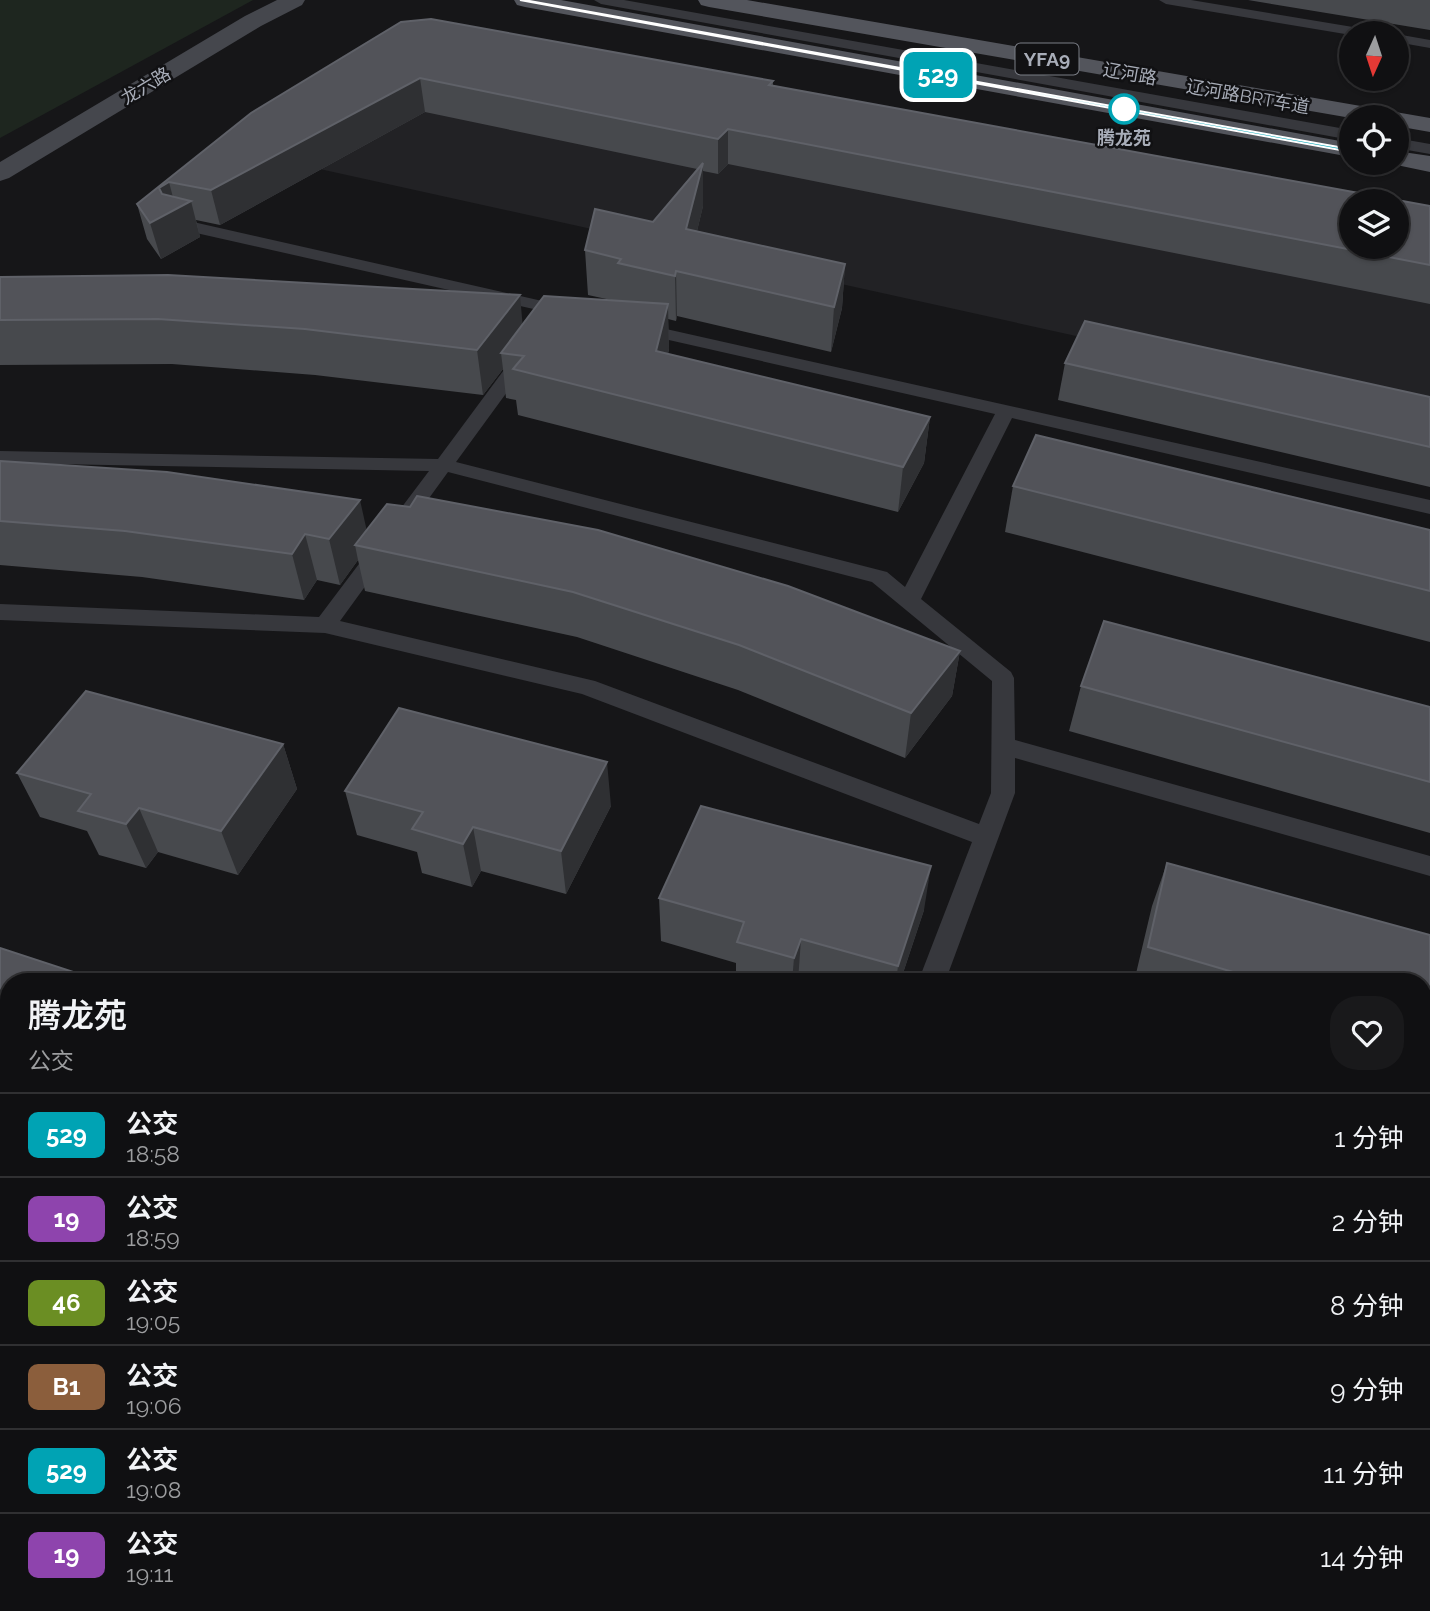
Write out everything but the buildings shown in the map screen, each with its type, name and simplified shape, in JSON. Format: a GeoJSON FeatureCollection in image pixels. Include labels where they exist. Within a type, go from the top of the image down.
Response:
{"type":"FeatureCollection","features":[{"type":"Feature","properties":{"kind":"main road","name":"辽河路"},"geometry":{"type":"LineString","coordinates":[[525,0],[1339,148]]}},
{"type":"Feature","properties":{"kind":"main road","name":"辽河路"},"geometry":{"type":"LineString","coordinates":[[709,0],[1339,109]]}},
{"type":"Feature","properties":{"kind":"main road"},"geometry":{"type":"LineString","coordinates":[[1409,121],[1430,125]]}},
{"type":"Feature","properties":{"kind":"main road"},"geometry":{"type":"LineString","coordinates":[[1409,160],[1430,164]]}},
{"type":"Feature","properties":{"kind":"street","name":"龙六路"},"geometry":{"type":"LineString","coordinates":[[0,173],[253,21],[294,0]]}},
{"type":"Feature","properties":{"kind":"lane","name":"辽河路BRT车道"},"geometry":{"type":"LineString","coordinates":[[601,0],[1339,133]]}},
{"type":"Feature","properties":{"kind":"lane","name":"辽河路BRT车道"},"geometry":{"type":"LineString","coordinates":[[656,0],[1339,121]]}},
{"type":"Feature","properties":{"kind":"lane"},"geometry":{"type":"LineString","coordinates":[[1166,0],[1339,29]]}},
{"type":"Feature","properties":{"kind":"lane"},"geometry":{"type":"LineString","coordinates":[[1409,40],[1430,44]]}},
{"type":"Feature","properties":{"kind":"lane"},"geometry":{"type":"LineString","coordinates":[[1409,133],[1430,137]]}},
{"type":"Feature","properties":{"kind":"lane"},"geometry":{"type":"LineString","coordinates":[[1409,145],[1430,149]]}},
{"type":"Feature","properties":{"kind":"lane"},"geometry":{"type":"LineString","coordinates":[[180,224],[586,316]]}},
{"type":"Feature","properties":{"kind":"lane"},"geometry":{"type":"LineString","coordinates":[[325,625],[559,310]]}},
{"type":"Feature","properties":{"kind":"lane"},"geometry":{"type":"LineString","coordinates":[[613,322],[1430,507]]}},
{"type":"Feature","properties":{"kind":"lane"},"geometry":{"type":"LineString","coordinates":[[909,601],[1006,411]]}},
{"type":"Feature","properties":{"kind":"lane"},"geometry":{"type":"LineString","coordinates":[[0,457],[444,465],[878,577],[1003,678],[1003,793],[933,973]]}},
{"type":"Feature","properties":{"kind":"lane"},"geometry":{"type":"LineString","coordinates":[[0,612],[325,625],[587,687],[986,837]]}},
{"type":"Feature","properties":{"kind":"lane"},"geometry":{"type":"LineString","coordinates":[[1003,746],[1430,866]]}},
{"type":"Feature","properties":{"kind":"shaded area"},"geometry":{"type":"Polygon","coordinates":[[[0,0],[253,0],[0,138],[0,0]]]}},
{"type":"Feature","properties":{"kind":"shaded area"},"geometry":{"type":"Polygon","coordinates":[[[392,33],[1339,199],[1339,259],[1409,259],[1409,232],[1430,209],[1430,414],[247,153],[392,33]]]}},
{"type":"Feature","properties":{"kind":"bus line","name":"529"},"geometry":{"type":"LineString","coordinates":[[524,0],[1339,148]]}},
{"type":"Feature","properties":{"kind":"place","name":"腾龙苑"},"geometry":{"type":"Point","coordinates":[1124,109]}}]}
